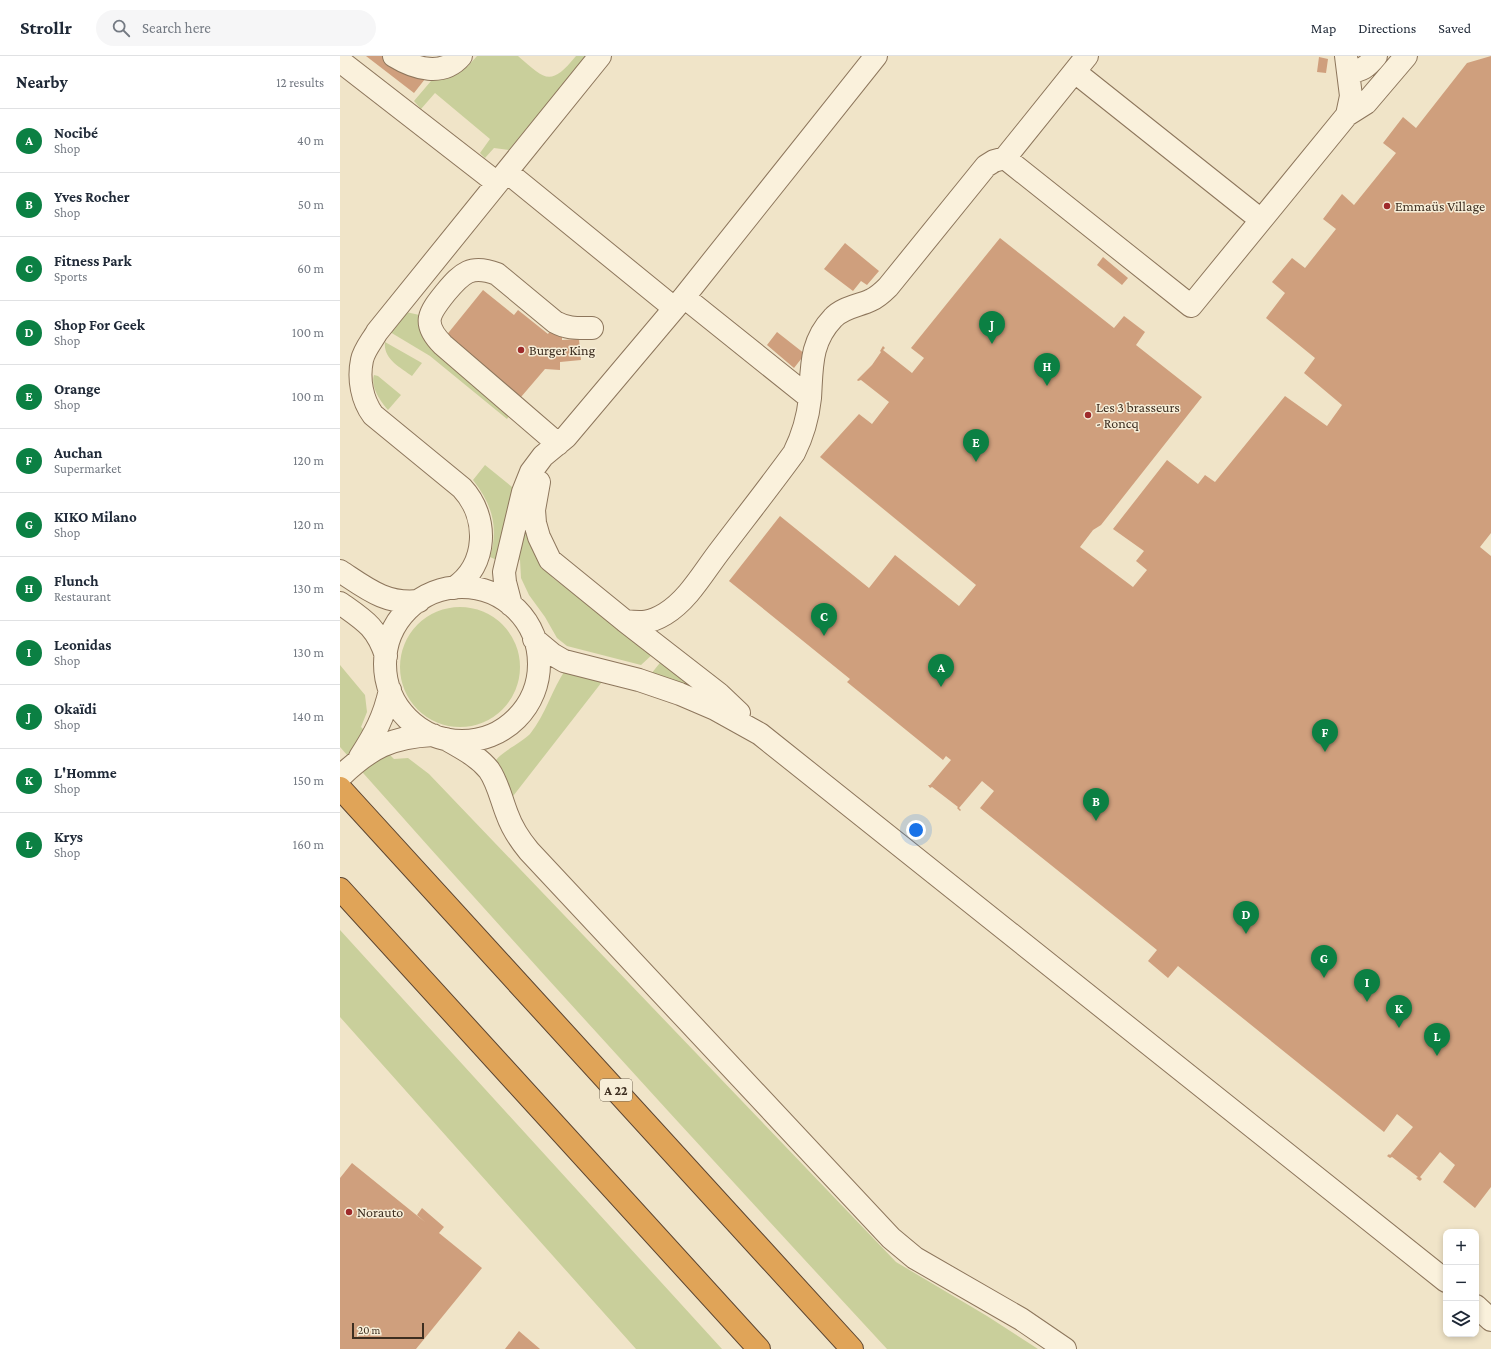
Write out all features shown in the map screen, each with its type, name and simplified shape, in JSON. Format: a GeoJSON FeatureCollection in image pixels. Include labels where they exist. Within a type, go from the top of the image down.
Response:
{"type":"FeatureCollection","features":[{"type":"Feature","properties":{"kind":"highway","name":"A 22"},"geometry":{"type":"LineString","coordinates":[[340,788],[852,1349]]}},
{"type":"Feature","properties":{"kind":"highway"},"geometry":{"type":"LineString","coordinates":[[340,889],[759,1349]]}},
{"type":"Feature","properties":{"kind":"street"},"geometry":{"type":"LineString","coordinates":[[394,56],[414,66],[435,69],[446,67],[456,62],[461,56]]}},
{"type":"Feature","properties":{"kind":"street"},"geometry":{"type":"LineString","coordinates":[[454,588],[463,582],[468,576],[472,570],[479,551],[481,527],[474,502],[462,488],[373,416],[367,405],[362,388],[361,369],[365,352],[377,332],[600,56]]}},
{"type":"Feature","properties":{"kind":"street"},"geometry":{"type":"LineString","coordinates":[[876,56],[679,302],[562,440],[549,461],[538,485],[534,510],[535,522],[539,537],[550,560],[625,621],[719,694],[760,734],[1443,1279]]}},
{"type":"Feature","properties":{"kind":"street"},"geometry":{"type":"LineString","coordinates":[[1347,64],[1359,71],[1370,64],[1376,56]]}},
{"type":"Feature","properties":{"kind":"street"},"geometry":{"type":"LineString","coordinates":[[1005,158],[1191,306],[1347,115],[1366,102],[1406,56]]}},
{"type":"Feature","properties":{"kind":"street"},"geometry":{"type":"LineString","coordinates":[[340,61],[502,178],[679,302],[810,398]]}},
{"type":"Feature","properties":{"kind":"street"},"geometry":{"type":"LineString","coordinates":[[625,621],[645,623],[656,619],[666,613],[686,594],[794,453],[802,438],[807,420],[813,354],[816,344],[828,324],[842,311],[872,300],[888,287],[986,166],[994,160],[1005,158],[1081,64],[1261,220]]}},
{"type":"Feature","properties":{"kind":"street"},"geometry":{"type":"LineString","coordinates":[[1347,64],[1351,96],[1347,115]]}},
{"type":"Feature","properties":{"kind":"street"},"geometry":{"type":"LineString","coordinates":[[562,440],[443,345],[435,337],[431,330],[430,316],[433,308],[459,277],[467,272],[486,270],[497,274],[555,322],[564,327],[592,328]]}},
{"type":"Feature","properties":{"kind":"street"},"geometry":{"type":"LineString","coordinates":[[511,605],[504,572],[523,492],[530,472],[536,464],[562,440]]}},
{"type":"Feature","properties":{"kind":"street"},"geometry":{"type":"LineString","coordinates":[[340,571],[368,589],[387,598],[400,602],[419,600]]}},
{"type":"Feature","properties":{"kind":"street"},"geometry":{"type":"LineString","coordinates":[[359,759],[391,741],[408,737],[439,737],[466,741],[486,737],[504,728],[519,715],[531,698],[537,679],[538,659],[534,639],[525,620],[511,605],[500,597],[481,590],[454,588],[436,592],[419,600],[404,614],[396,625],[386,656],[386,670],[390,690],[402,712],[416,726],[439,737],[474,756],[489,771],[500,793],[512,828],[529,851],[890,1238],[915,1258],[1008,1311],[1065,1349]]}},
{"type":"Feature","properties":{"kind":"street"},"geometry":{"type":"LineString","coordinates":[[340,603],[368,623],[379,638],[386,656]]}},
{"type":"Feature","properties":{"kind":"street"},"geometry":{"type":"LineString","coordinates":[[534,639],[552,654],[564,661],[639,680],[680,694],[715,709],[760,734]]}},
{"type":"Feature","properties":{"kind":"street"},"geometry":{"type":"LineString","coordinates":[[340,777],[359,759],[377,731],[386,709],[390,690]]}},
{"type":"Feature","properties":{"kind":"street"},"geometry":{"type":"LineString","coordinates":[[1479,1309],[1491,1320]]}},
{"type":"Feature","properties":{"kind":"green space"},"geometry":{"type":"Polygon","coordinates":[[[477,56],[518,56],[541,75],[547,77],[560,73],[576,56],[586,56],[509,150],[494,148],[485,158],[480,153],[490,139],[435,93],[421,109],[414,101],[431,81],[453,76],[468,66],[477,56]]]}},
{"type":"Feature","properties":{"kind":"green space"},"geometry":{"type":"Polygon","coordinates":[[[406,312],[424,316],[512,411],[507,419],[430,356],[390,332],[406,312]]]}},
{"type":"Feature","properties":{"kind":"green space"},"geometry":{"type":"Polygon","coordinates":[[[385,342],[422,363],[412,376],[393,362],[385,348],[385,342]]]}},
{"type":"Feature","properties":{"kind":"green space"},"geometry":{"type":"Polygon","coordinates":[[[374,375],[378,376],[401,395],[388,410],[379,399],[375,389],[373,380],[374,375]]]}},
{"type":"Feature","properties":{"kind":"green space"},"geometry":{"type":"Polygon","coordinates":[[[485,465],[512,487],[515,492],[499,561],[490,557],[494,536],[492,516],[485,498],[473,480],[485,465]]]}},
{"type":"Feature","properties":{"kind":"green space"},"geometry":{"type":"Polygon","coordinates":[[[524,532],[528,535],[539,560],[553,578],[654,653],[641,665],[567,646],[557,638],[545,617],[529,595],[521,578],[520,560],[514,559],[524,532]]]}},
{"type":"Feature","properties":{"kind":"green space"},"geometry":{"type":"Polygon","coordinates":[[[460,607],[483,612],[493,617],[502,625],[510,634],[515,644],[520,667],[515,690],[510,700],[502,709],[493,717],[483,722],[460,727],[437,722],[427,717],[418,709],[410,700],[405,690],[400,667],[405,644],[410,634],[418,625],[427,617],[437,612],[460,607]]]}},
{"type":"Feature","properties":{"kind":"green space"},"geometry":{"type":"Polygon","coordinates":[[[663,659],[697,687],[694,691],[651,674],[663,659]]]}},
{"type":"Feature","properties":{"kind":"green space"},"geometry":{"type":"Polygon","coordinates":[[[340,665],[365,695],[367,712],[361,727],[394,759],[408,758],[429,774],[896,1262],[987,1316],[1038,1349],[887,1349],[612,1050],[340,747],[340,665]]]}},
{"type":"Feature","properties":{"kind":"green space"},"geometry":{"type":"Polygon","coordinates":[[[566,669],[605,678],[510,800],[494,763],[501,755],[530,734],[536,726],[566,669]]]}},
{"type":"Feature","properties":{"kind":"green space"},"geometry":{"type":"Polygon","coordinates":[[[340,930],[722,1349],[636,1349],[340,1017],[340,930]]]}},
{"type":"Feature","properties":{"kind":"building"},"geometry":{"type":"Polygon","coordinates":[[[366,56],[424,56],[436,65],[414,93],[366,56]]]}},
{"type":"Feature","properties":{"kind":"building"},"geometry":{"type":"Polygon","coordinates":[[[1491,56],[1491,533],[1480,547],[1491,556],[1491,1187],[1475,1208],[1443,1182],[1455,1165],[1440,1152],[1420,1177],[1422,1179],[1420,1181],[1416,1178],[1418,1177],[1392,1157],[1390,1158],[1387,1156],[1389,1154],[1390,1155],[1413,1127],[1397,1114],[1384,1132],[1178,966],[1168,978],[1148,961],[1157,950],[980,808],[994,791],[982,781],[959,808],[961,810],[960,811],[957,808],[958,807],[932,787],[930,788],[928,785],[930,785],[951,760],[946,756],[943,760],[847,682],[850,679],[729,581],[780,516],[869,588],[895,555],[959,606],[976,585],[820,457],[859,414],[872,424],[889,402],[861,380],[857,380],[872,365],[881,352],[880,351],[883,346],[885,348],[883,350],[912,373],[924,358],[911,348],[1000,238],[1114,328],[1124,316],[1145,332],[1136,345],[1202,397],[1101,525],[1093,530],[1080,547],[1133,587],[1147,570],[1136,561],[1144,551],[1113,529],[1167,460],[1198,484],[1205,475],[1215,482],[1285,396],[1327,426],[1342,405],[1304,373],[1315,358],[1266,318],[1285,293],[1272,282],[1292,258],[1305,268],[1336,229],[1323,219],[1342,194],[1354,205],[1396,153],[1383,143],[1403,117],[1416,128],[1467,63],[1491,56]]]}},
{"type":"Feature","properties":{"kind":"building"},"geometry":{"type":"Polygon","coordinates":[[[1319,57],[1328,59],[1326,73],[1317,72],[1319,57]]]}},
{"type":"Feature","properties":{"kind":"building"},"geometry":{"type":"Polygon","coordinates":[[[845,243],[879,271],[867,285],[861,281],[853,291],[824,269],[845,243]]]}},
{"type":"Feature","properties":{"kind":"building"},"geometry":{"type":"Polygon","coordinates":[[[1103,257],[1128,278],[1122,285],[1097,265],[1103,257]]]}},
{"type":"Feature","properties":{"kind":"building","name":"Burger King"},"geometry":{"type":"Polygon","coordinates":[[[483,290],[514,315],[518,310],[548,334],[552,328],[562,336],[562,340],[579,339],[581,360],[560,362],[560,370],[545,369],[521,397],[445,337],[483,290]]]}},
{"type":"Feature","properties":{"kind":"building"},"geometry":{"type":"Polygon","coordinates":[[[777,332],[805,354],[794,368],[767,345],[777,332]]]}},
{"type":"Feature","properties":{"kind":"building"},"geometry":{"type":"Polygon","coordinates":[[[352,1163],[425,1222],[417,1215],[422,1208],[444,1227],[439,1233],[482,1268],[416,1349],[340,1349],[340,1178],[352,1163]]]}},
{"type":"Feature","properties":{"kind":"building"},"geometry":{"type":"Polygon","coordinates":[[[519,1331],[540,1349],[505,1349],[519,1331]]]}},
{"type":"Feature","properties":{"kind":"place","name":"Emmaüs Village"},"geometry":{"type":"Point","coordinates":[1387,206]}},
{"type":"Feature","properties":{"kind":"place","name":"Okaïdi"},"geometry":{"type":"Point","coordinates":[992,344]}},
{"type":"Feature","properties":{"kind":"place","name":"Burger King"},"geometry":{"type":"Point","coordinates":[521,350]}},
{"type":"Feature","properties":{"kind":"place","name":"Flunch"},"geometry":{"type":"Point","coordinates":[1047,386]}},
{"type":"Feature","properties":{"kind":"place","name":"Les 3 brasseurs - Roncq"},"geometry":{"type":"Point","coordinates":[1088,415]}},
{"type":"Feature","properties":{"kind":"place","name":"Orange"},"geometry":{"type":"Point","coordinates":[976,462]}},
{"type":"Feature","properties":{"kind":"place","name":"Fitness Park"},"geometry":{"type":"Point","coordinates":[824,636]}},
{"type":"Feature","properties":{"kind":"place","name":"Nocibé"},"geometry":{"type":"Point","coordinates":[941,687]}},
{"type":"Feature","properties":{"kind":"place","name":"Auchan"},"geometry":{"type":"Point","coordinates":[1325,752]}},
{"type":"Feature","properties":{"kind":"place","name":"Yves Rocher"},"geometry":{"type":"Point","coordinates":[1096,821]}},
{"type":"Feature","properties":{"kind":"place","name":"Shop For Geek"},"geometry":{"type":"Point","coordinates":[1246,934]}},
{"type":"Feature","properties":{"kind":"place","name":"KIKO Milano"},"geometry":{"type":"Point","coordinates":[1324,978]}},
{"type":"Feature","properties":{"kind":"place","name":"Leonidas"},"geometry":{"type":"Point","coordinates":[1367,1002]}},
{"type":"Feature","properties":{"kind":"place","name":"L'Homme"},"geometry":{"type":"Point","coordinates":[1399,1028]}},
{"type":"Feature","properties":{"kind":"place","name":"Krys"},"geometry":{"type":"Point","coordinates":[1437,1056]}},
{"type":"Feature","properties":{"kind":"place","name":"Norauto"},"geometry":{"type":"Point","coordinates":[349,1212]}}]}
